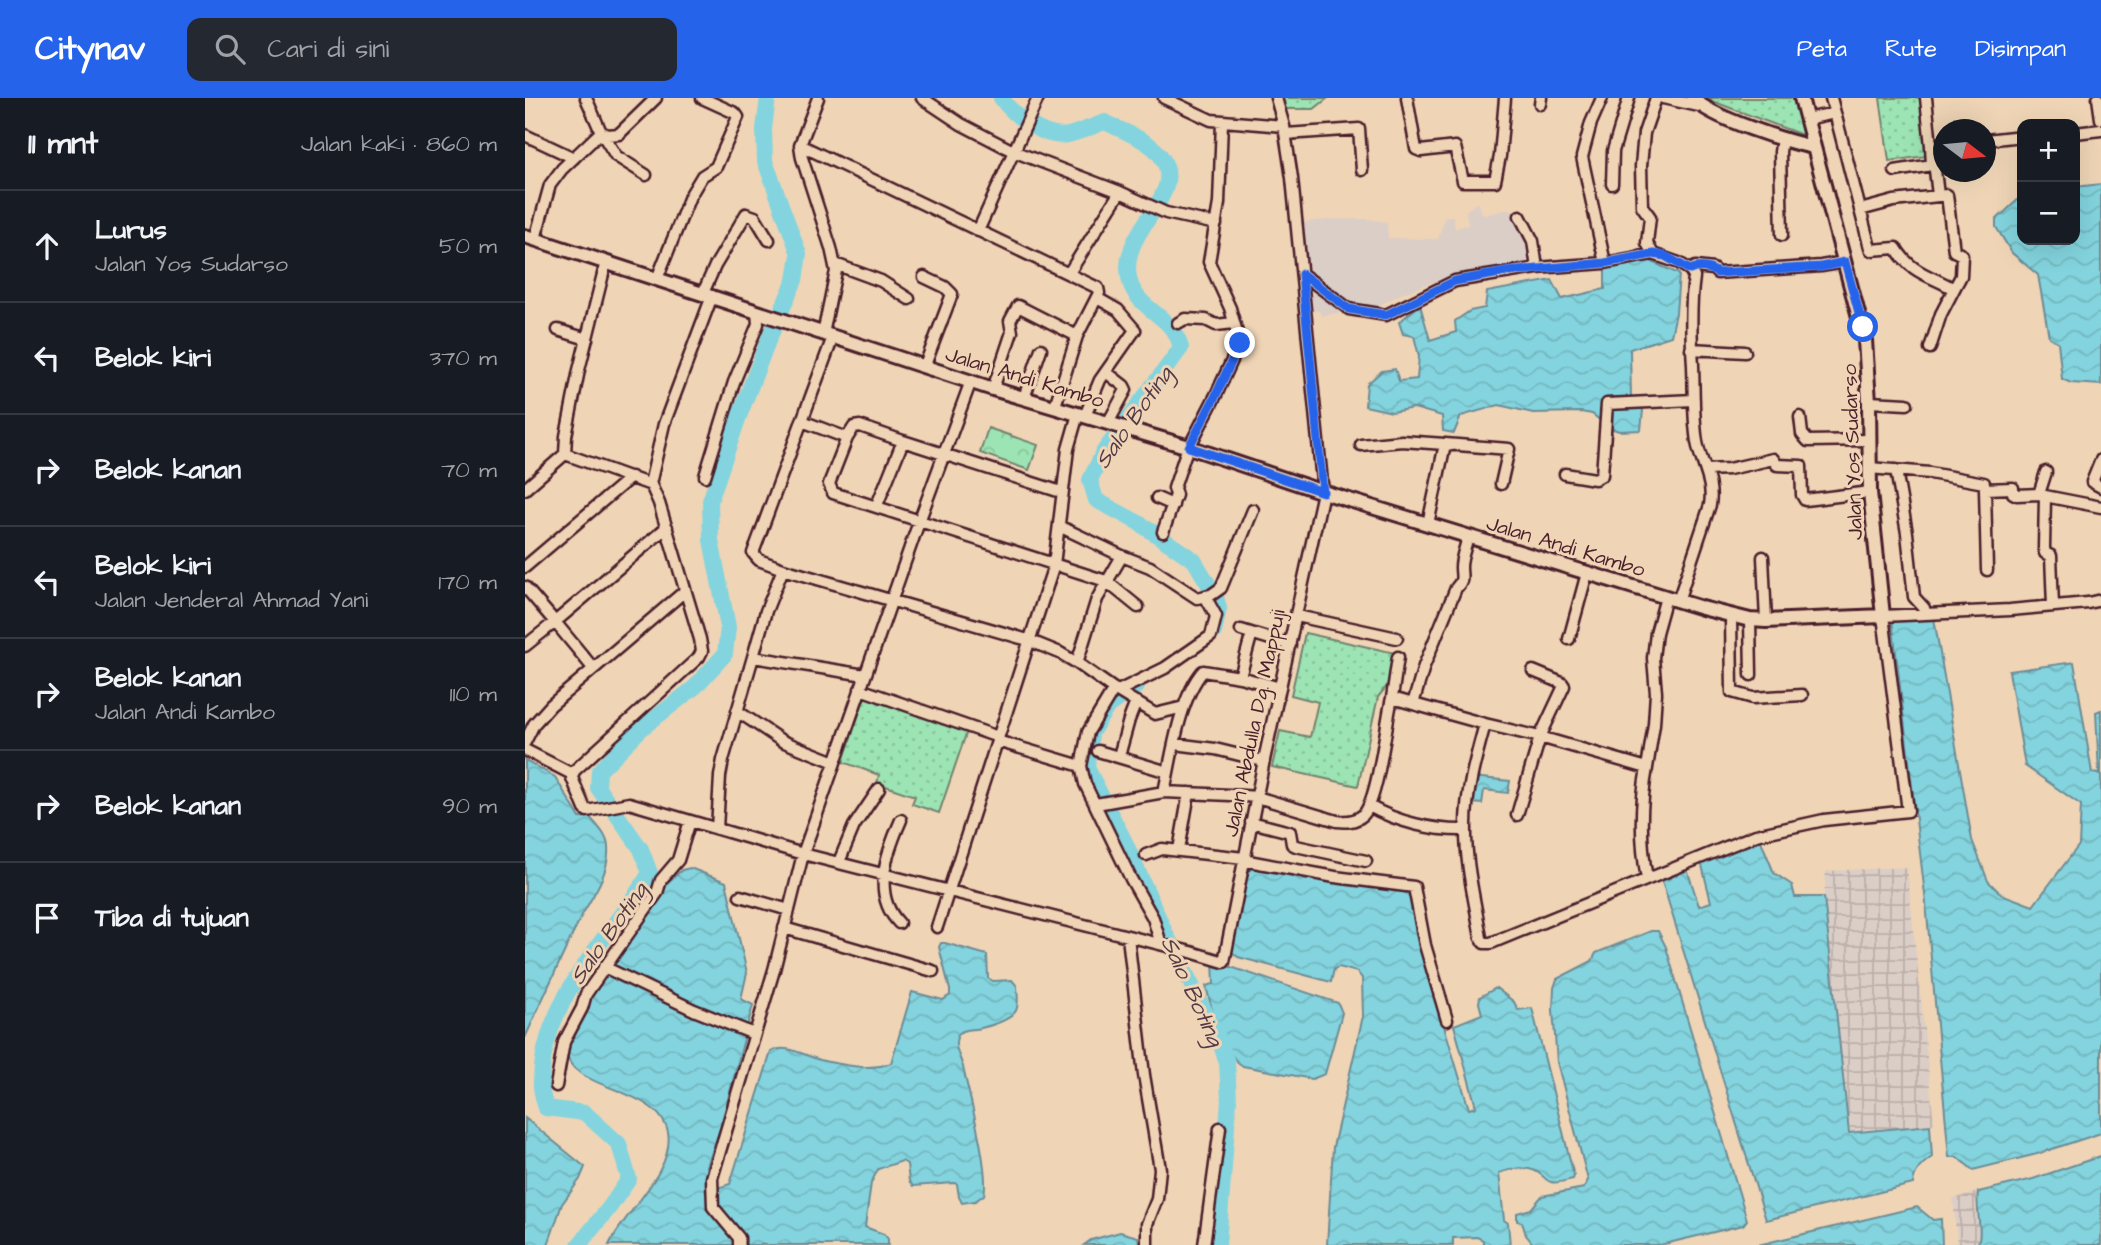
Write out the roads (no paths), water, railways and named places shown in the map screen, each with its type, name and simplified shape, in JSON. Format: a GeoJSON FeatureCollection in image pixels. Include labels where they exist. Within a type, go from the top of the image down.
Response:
{"type":"FeatureCollection","features":[{"type":"Feature","properties":{"kind":"street"},"geometry":{"type":"LineString","coordinates":[[586,98],[601,132],[616,156],[646,175]]}},
{"type":"Feature","properties":{"kind":"street"},"geometry":{"type":"LineString","coordinates":[[601,132],[607,135],[619,134],[656,98]]}},
{"type":"Feature","properties":{"kind":"street"},"geometry":{"type":"LineString","coordinates":[[657,279],[690,196],[702,176],[716,167],[738,117],[735,113],[702,98]]}},
{"type":"Feature","properties":{"kind":"street"},"geometry":{"type":"LineString","coordinates":[[818,98],[800,145],[835,264],[836,276],[828,336],[802,421],[754,553],[756,558],[891,602],[1028,640],[1060,653],[1158,714],[1184,708]]}},
{"type":"Feature","properties":{"kind":"street"},"geometry":{"type":"LineString","coordinates":[[922,98],[961,124],[1013,151],[1120,192],[1166,213],[1216,224]]}},
{"type":"Feature","properties":{"kind":"street"},"geometry":{"type":"LineString","coordinates":[[978,231],[1038,98]]}},
{"type":"Feature","properties":{"kind":"street"},"geometry":{"type":"LineString","coordinates":[[1164,98],[1202,117],[1222,122],[1285,130],[1359,129],[1362,170]]}},
{"type":"Feature","properties":{"kind":"street","name":"Jalan Abdulla Dg. Mappuji"},"geometry":{"type":"LineString","coordinates":[[1162,945],[1224,962],[1243,859],[1323,492],[1285,130],[1276,98]]}},
{"type":"Feature","properties":{"kind":"street"},"geometry":{"type":"LineString","coordinates":[[1408,98],[1415,148],[1421,151],[1455,147],[1463,181],[1495,181],[1500,156],[1504,98]]}},
{"type":"Feature","properties":{"kind":"street"},"geometry":{"type":"LineString","coordinates":[[1602,98],[1591,122],[1582,157],[1605,263]]}},
{"type":"Feature","properties":{"kind":"street"},"geometry":{"type":"LineString","coordinates":[[1612,184],[1613,151],[1629,98]]}},
{"type":"Feature","properties":{"kind":"street"},"geometry":{"type":"LineString","coordinates":[[1653,254],[1647,243],[1650,217],[1642,206],[1641,166],[1644,133],[1656,98]]}},
{"type":"Feature","properties":{"kind":"street","name":"Jalan Yos Sudarso"},"geometry":{"type":"LineString","coordinates":[[1647,878],[1756,835],[1824,820],[1908,811],[1870,492],[1865,340],[1801,98]]}},
{"type":"Feature","properties":{"kind":"street"},"geometry":{"type":"LineString","coordinates":[[1831,98],[1871,250],[1896,248],[1902,259],[1918,273],[1954,289]]}},
{"type":"Feature","properties":{"kind":"street"},"geometry":{"type":"LineString","coordinates":[[1926,98],[1933,157]]}},
{"type":"Feature","properties":{"kind":"street"},"geometry":{"type":"LineString","coordinates":[[2098,98],[2101,119]]}},
{"type":"Feature","properties":{"kind":"street"},"geometry":{"type":"LineString","coordinates":[[1667,99],[1696,102],[1782,138],[1813,147]]}},
{"type":"Feature","properties":{"kind":"street"},"geometry":{"type":"LineString","coordinates":[[1806,119],[1835,113]]}},
{"type":"Feature","properties":{"kind":"street"},"geometry":{"type":"LineString","coordinates":[[1163,532],[1176,493],[1174,488],[1189,447],[1239,348],[1234,323],[1209,262],[1216,224],[1222,122]]}},
{"type":"Feature","properties":{"kind":"street"},"geometry":{"type":"LineString","coordinates":[[2080,132],[2101,130]]}},
{"type":"Feature","properties":{"kind":"street"},"geometry":{"type":"LineString","coordinates":[[530,237],[550,185],[562,169],[601,132]]}},
{"type":"Feature","properties":{"kind":"street"},"geometry":{"type":"LineString","coordinates":[[525,135],[573,158]]}},
{"type":"Feature","properties":{"kind":"street"},"geometry":{"type":"LineString","coordinates":[[1996,139],[2017,137]]}},
{"type":"Feature","properties":{"kind":"street"},"geometry":{"type":"LineString","coordinates":[[1782,138],[1782,235]]}},
{"type":"Feature","properties":{"kind":"street"},"geometry":{"type":"LineString","coordinates":[[800,145],[1098,288],[1097,298],[1077,336],[1055,406]]}},
{"type":"Feature","properties":{"kind":"street"},"geometry":{"type":"LineString","coordinates":[[1895,171],[1930,166],[1933,163]]}},
{"type":"Feature","properties":{"kind":"street"},"geometry":{"type":"LineString","coordinates":[[1936,182],[1938,195]]}},
{"type":"Feature","properties":{"kind":"street"},"geometry":{"type":"LineString","coordinates":[[1069,273],[1120,192]]}},
{"type":"Feature","properties":{"kind":"street"},"geometry":{"type":"LineString","coordinates":[[1860,210],[1894,201],[1947,195],[1954,251],[1962,256],[1961,276],[1938,321],[1930,348]]}},
{"type":"Feature","properties":{"kind":"street"},"geometry":{"type":"LineString","coordinates":[[572,774],[634,714],[699,657],[702,651],[701,639],[667,527],[650,484],[664,424],[715,266],[746,214],[755,217],[769,240]]}},
{"type":"Feature","properties":{"kind":"street"},"geometry":{"type":"LineString","coordinates":[[1520,216],[1533,241],[1537,268]]}},
{"type":"Feature","properties":{"kind":"street","name":"Jalan Andi Kambo"},"geometry":{"type":"LineString","coordinates":[[530,237],[708,294],[793,325],[1024,398],[1731,616],[1766,621],[1883,616]]}},
{"type":"Feature","properties":{"kind":"street"},"geometry":{"type":"LineString","coordinates":[[1302,274],[1349,309],[1386,315],[1455,281],[1537,268],[1605,263],[1653,254],[1665,256],[1690,270],[1695,277],[1691,315],[1693,400],[1697,443],[1711,494],[1710,505],[1655,646],[1656,693],[1641,822],[1647,878],[1491,943],[1484,943],[1475,904],[1466,830],[1469,788],[1485,724]]}},
{"type":"Feature","properties":{"kind":"street"},"geometry":{"type":"LineString","coordinates":[[525,489],[565,454],[566,436],[606,262]]}},
{"type":"Feature","properties":{"kind":"street"},"geometry":{"type":"LineString","coordinates":[[1690,270],[1696,267],[1713,269],[1717,273],[1739,272],[1821,267],[1845,262]]}},
{"type":"Feature","properties":{"kind":"street"},"geometry":{"type":"LineString","coordinates":[[835,264],[881,281],[909,299]]}},
{"type":"Feature","properties":{"kind":"street"},"geometry":{"type":"LineString","coordinates":[[923,277],[945,287],[952,294],[925,365]]}},
{"type":"Feature","properties":{"kind":"street"},"geometry":{"type":"LineString","coordinates":[[937,927],[1053,565],[1068,449],[1081,415],[1096,387],[1135,330],[1118,310],[1097,298]]}},
{"type":"Feature","properties":{"kind":"street"},"geometry":{"type":"LineString","coordinates":[[993,388],[1012,332],[1010,321],[1017,307],[1077,336]]}},
{"type":"Feature","properties":{"kind":"street"},"geometry":{"type":"LineString","coordinates":[[705,475],[734,382],[760,314]]}},
{"type":"Feature","properties":{"kind":"street"},"geometry":{"type":"LineString","coordinates":[[1178,323],[1185,319],[1207,320],[1216,325],[1234,323]]}},
{"type":"Feature","properties":{"kind":"street"},"geometry":{"type":"LineString","coordinates":[[558,330],[587,339]]}},
{"type":"Feature","properties":{"kind":"street"},"geometry":{"type":"LineString","coordinates":[[1024,398],[1041,349]]}},
{"type":"Feature","properties":{"kind":"street"},"geometry":{"type":"LineString","coordinates":[[1691,349],[1745,352]]}},
{"type":"Feature","properties":{"kind":"street"},"geometry":{"type":"LineString","coordinates":[[1105,372],[1126,389],[1114,425]]}},
{"type":"Feature","properties":{"kind":"street"},"geometry":{"type":"LineString","coordinates":[[739,1245],[739,1238],[713,1207],[712,1178],[774,970],[803,854],[971,381]]}},
{"type":"Feature","properties":{"kind":"street"},"geometry":{"type":"LineString","coordinates":[[1565,474],[1595,479],[1602,475],[1607,404],[1693,400]]}},
{"type":"Feature","properties":{"kind":"street"},"geometry":{"type":"LineString","coordinates":[[1869,402],[1907,404]]}},
{"type":"Feature","properties":{"kind":"street"},"geometry":{"type":"LineString","coordinates":[[1800,417],[1802,434],[1808,441],[1869,440]]}},
{"type":"Feature","properties":{"kind":"street"},"geometry":{"type":"LineString","coordinates":[[802,421],[847,438]]}},
{"type":"Feature","properties":{"kind":"street"},"geometry":{"type":"LineString","coordinates":[[1061,492],[860,426],[854,427],[847,438],[832,476],[830,490],[1105,581],[1138,607]]}},
{"type":"Feature","properties":{"kind":"street"},"geometry":{"type":"LineString","coordinates":[[877,505],[903,441]]}},
{"type":"Feature","properties":{"kind":"street"},"geometry":{"type":"LineString","coordinates":[[1361,445],[1402,441],[1509,449],[1501,484]]}},
{"type":"Feature","properties":{"kind":"street"},"geometry":{"type":"LineString","coordinates":[[1428,524],[1445,444]]}},
{"type":"Feature","properties":{"kind":"street"},"geometry":{"type":"LineString","coordinates":[[565,454],[650,484]]}},
{"type":"Feature","properties":{"kind":"street"},"geometry":{"type":"LineString","coordinates":[[1706,471],[1773,459],[1776,464],[1801,466],[1802,495],[1805,500],[1870,492]]}},
{"type":"Feature","properties":{"kind":"street"},"geometry":{"type":"LineString","coordinates":[[2101,460],[2092,482],[2101,487]]}},
{"type":"Feature","properties":{"kind":"street"},"geometry":{"type":"LineString","coordinates":[[1869,468],[1930,473],[1984,484],[1987,570]]}},
{"type":"Feature","properties":{"kind":"street"},"geometry":{"type":"LineString","coordinates":[[1896,470],[1914,597],[1925,613]]}},
{"type":"Feature","properties":{"kind":"street"},"geometry":{"type":"LineString","coordinates":[[2046,472],[2042,495],[2044,548],[2045,553],[2051,556],[2053,606]]}},
{"type":"Feature","properties":{"kind":"street"},"geometry":{"type":"LineString","coordinates":[[525,567],[631,477]]}},
{"type":"Feature","properties":{"kind":"street"},"geometry":{"type":"LineString","coordinates":[[1985,489],[2013,488],[2017,495],[2042,495],[2101,507]]}},
{"type":"Feature","properties":{"kind":"street"},"geometry":{"type":"LineString","coordinates":[[1157,498],[1173,505]]}},
{"type":"Feature","properties":{"kind":"street"},"geometry":{"type":"LineString","coordinates":[[1059,526],[1162,574],[1197,597],[1208,596],[1221,588],[1253,510]]}},
{"type":"Feature","properties":{"kind":"street"},"geometry":{"type":"LineString","coordinates":[[525,646],[667,527]]}},
{"type":"Feature","properties":{"kind":"street"},"geometry":{"type":"LineString","coordinates":[[1413,704],[1424,666],[1456,588],[1461,583],[1461,566],[1468,537]]}},
{"type":"Feature","properties":{"kind":"street"},"geometry":{"type":"LineString","coordinates":[[1077,663],[1090,616],[1105,581],[1122,556]]}},
{"type":"Feature","properties":{"kind":"street"},"geometry":{"type":"LineString","coordinates":[[1763,557],[1766,621]]}},
{"type":"Feature","properties":{"kind":"street"},"geometry":{"type":"LineString","coordinates":[[716,829],[720,776],[766,611],[783,569]]}},
{"type":"Feature","properties":{"kind":"street"},"geometry":{"type":"LineString","coordinates":[[1569,639],[1587,573]]}},
{"type":"Feature","properties":{"kind":"street"},"geometry":{"type":"LineString","coordinates":[[525,587],[593,668]]}},
{"type":"Feature","properties":{"kind":"street"},"geometry":{"type":"LineString","coordinates":[[525,743],[542,714],[685,591]]}},
{"type":"Feature","properties":{"kind":"street"},"geometry":{"type":"LineString","coordinates":[[1162,945],[1153,918],[1131,880],[1102,803],[1085,784],[1081,766],[1088,732],[1118,691],[1165,668],[1211,636],[1216,616],[1208,596]]}},
{"type":"Feature","properties":{"kind":"street"},"geometry":{"type":"LineString","coordinates":[[1883,616],[2088,604],[2101,600]]}},
{"type":"Feature","properties":{"kind":"street"},"geometry":{"type":"LineString","coordinates":[[1297,616],[1397,638]]}},
{"type":"Feature","properties":{"kind":"street"},"geometry":{"type":"LineString","coordinates":[[1731,616],[1732,692],[1753,698],[1802,695]]}},
{"type":"Feature","properties":{"kind":"street"},"geometry":{"type":"LineString","coordinates":[[1750,620],[1751,675]]}},
{"type":"Feature","properties":{"kind":"street"},"geometry":{"type":"LineString","coordinates":[[1241,629],[1290,645]]}},
{"type":"Feature","properties":{"kind":"street"},"geometry":{"type":"LineString","coordinates":[[1240,677],[1250,640]]}},
{"type":"Feature","properties":{"kind":"street"},"geometry":{"type":"LineString","coordinates":[[1102,803],[1164,792],[1257,797],[1337,821],[1349,822],[1357,819],[1369,806],[1398,656]]}},
{"type":"Feature","properties":{"kind":"street"},"geometry":{"type":"LineString","coordinates":[[753,657],[865,675]]}},
{"type":"Feature","properties":{"kind":"street"},"geometry":{"type":"LineString","coordinates":[[1164,792],[1184,708],[1191,688],[1203,671],[1240,677],[1280,688]]}},
{"type":"Feature","properties":{"kind":"street"},"geometry":{"type":"LineString","coordinates":[[1517,815],[1539,737],[1565,686],[1533,671]]}},
{"type":"Feature","properties":{"kind":"street"},"geometry":{"type":"LineString","coordinates":[[860,689],[997,739],[1081,766]]}},
{"type":"Feature","properties":{"kind":"street"},"geometry":{"type":"LineString","coordinates":[[1392,698],[1647,768]]}},
{"type":"Feature","properties":{"kind":"street"},"geometry":{"type":"LineString","coordinates":[[1119,756],[1134,701]]}},
{"type":"Feature","properties":{"kind":"street"},"geometry":{"type":"LineString","coordinates":[[737,711],[782,741],[835,762]]}},
{"type":"Feature","properties":{"kind":"street"},"geometry":{"type":"LineString","coordinates":[[1175,744],[1215,749],[1264,761]]}},
{"type":"Feature","properties":{"kind":"street"},"geometry":{"type":"LineString","coordinates":[[525,750],[572,774]]}},
{"type":"Feature","properties":{"kind":"street"},"geometry":{"type":"LineString","coordinates":[[1098,751],[1168,772]]}},
{"type":"Feature","properties":{"kind":"street"},"geometry":{"type":"LineString","coordinates":[[572,774],[576,793],[587,811],[624,803],[803,854],[1162,945]]}},
{"type":"Feature","properties":{"kind":"street"},"geometry":{"type":"LineString","coordinates":[[839,862],[854,826],[879,789]]}},
{"type":"Feature","properties":{"kind":"street"},"geometry":{"type":"LineString","coordinates":[[1179,850],[1189,793]]}},
{"type":"Feature","properties":{"kind":"street"},"geometry":{"type":"LineString","coordinates":[[1369,806],[1391,817],[1442,829],[1466,830]]}},
{"type":"Feature","properties":{"kind":"street"},"geometry":{"type":"LineString","coordinates":[[899,923],[888,908],[883,873],[891,842],[901,820]]}},
{"type":"Feature","properties":{"kind":"street"},"geometry":{"type":"LineString","coordinates":[[556,1086],[567,1035],[586,995],[657,893],[661,880],[678,860],[690,821]]}},
{"type":"Feature","properties":{"kind":"street"},"geometry":{"type":"LineString","coordinates":[[1251,822],[1290,832],[1292,844],[1296,846],[1366,860]]}},
{"type":"Feature","properties":{"kind":"street"},"geometry":{"type":"LineString","coordinates":[[1146,855],[1150,851],[1162,849],[1179,850],[1335,877],[1414,887],[1425,944],[1447,1020]]}},
{"type":"Feature","properties":{"kind":"street"},"geometry":{"type":"LineString","coordinates":[[740,896],[789,910]]}},
{"type":"Feature","properties":{"kind":"street"},"geometry":{"type":"LineString","coordinates":[[784,928],[933,971]]}},
{"type":"Feature","properties":{"kind":"street"},"geometry":{"type":"LineString","coordinates":[[1128,937],[1142,1064],[1160,1169],[1157,1199],[1147,1224],[1147,1245]]}},
{"type":"Feature","properties":{"kind":"street"},"geometry":{"type":"LineString","coordinates":[[604,968],[629,977],[694,1010],[754,1034]]}},
{"type":"Feature","properties":{"kind":"street"},"geometry":{"type":"LineString","coordinates":[[1204,1245],[1220,1128]]}},
{"type":"Feature","properties":{"kind":"water"},"geometry":{"type":"Polygon","coordinates":[[[2101,184],[2101,385],[2071,383],[2062,379],[2058,342],[2049,337],[2038,275],[2012,253],[1996,227],[1996,220],[2017,201],[2017,245],[2080,245],[2080,186],[2101,184]]]}},
{"type":"Feature","properties":{"kind":"water"},"geometry":{"type":"Polygon","coordinates":[[[1646,259],[1679,274],[1671,336],[1630,349],[1631,397],[1643,410],[1641,430],[1619,431],[1610,428],[1592,414],[1581,412],[1533,413],[1499,405],[1461,416],[1454,433],[1443,431],[1442,416],[1414,408],[1392,412],[1365,406],[1367,384],[1382,371],[1395,369],[1399,381],[1417,379],[1419,356],[1414,336],[1403,334],[1399,322],[1420,305],[1430,340],[1456,332],[1455,321],[1470,311],[1485,308],[1487,292],[1552,280],[1562,299],[1605,289],[1605,269],[1646,259]]]}},
{"type":"Feature","properties":{"kind":"water"},"geometry":{"type":"Polygon","coordinates":[[[1934,618],[1972,840],[1988,881],[2001,894],[2033,906],[2079,845],[2081,805],[2025,766],[2009,671],[2074,662],[2092,773],[2099,774],[2096,712],[2101,710],[2101,1133],[2037,1154],[1973,1170],[1957,1157],[1949,1157],[1926,903],[1892,620],[1934,618]]]}},
{"type":"Feature","properties":{"kind":"water"},"geometry":{"type":"Polygon","coordinates":[[[525,760],[555,777],[580,818],[589,816],[606,839],[608,857],[599,885],[580,919],[525,1038],[525,760]]]}},
{"type":"Feature","properties":{"kind":"water"},"geometry":{"type":"Polygon","coordinates":[[[1472,777],[1510,781],[1508,793],[1484,790],[1482,804],[1472,803],[1472,777]]]}},
{"type":"Feature","properties":{"kind":"water"},"geometry":{"type":"Polygon","coordinates":[[[1759,836],[1774,873],[1792,885],[1795,897],[1824,897],[1849,1133],[1930,1125],[1932,1157],[1919,1168],[1913,1184],[1766,1220],[1662,881],[1687,869],[1699,906],[1711,902],[1701,861],[1759,836]]]}},
{"type":"Feature","properties":{"kind":"water"},"geometry":{"type":"Polygon","coordinates":[[[1253,865],[1405,888],[1409,891],[1424,959],[1469,1109],[1476,1107],[1454,1025],[1482,1014],[1480,997],[1496,988],[1514,1002],[1518,1010],[1532,1008],[1574,1176],[1573,1179],[1553,1182],[1539,1173],[1523,1168],[1499,1173],[1504,1220],[1508,1223],[1510,1245],[1483,1245],[1483,1240],[1477,1237],[1453,1238],[1453,1245],[1327,1245],[1333,1147],[1363,1016],[1362,978],[1357,972],[1339,967],[1334,969],[1331,982],[1238,957],[1232,952],[1245,878],[1253,865]]]}},
{"type":"Feature","properties":{"kind":"water"},"geometry":{"type":"Polygon","coordinates":[[[690,868],[726,882],[747,973],[741,999],[753,1005],[721,1126],[707,1166],[709,1191],[730,1184],[771,1052],[777,1049],[790,1050],[824,1061],[858,1066],[875,1067],[891,1063],[912,992],[943,1000],[950,995],[939,947],[941,943],[945,943],[987,955],[988,978],[993,981],[1012,980],[1017,986],[1017,1009],[1012,1015],[994,1024],[962,1031],[956,1042],[982,1151],[984,1195],[975,1201],[962,1203],[957,1184],[913,1186],[909,1181],[907,1164],[902,1161],[878,1169],[871,1183],[865,1227],[884,1234],[888,1245],[609,1245],[664,1162],[668,1133],[661,1117],[648,1106],[632,1096],[581,1074],[570,1063],[567,1050],[586,1006],[647,913],[668,882],[682,870],[690,868]]]}},
{"type":"Feature","properties":{"kind":"water"},"geometry":{"type":"Polygon","coordinates":[[[1651,931],[1658,931],[1666,947],[1747,1220],[1743,1225],[1660,1245],[1534,1245],[1526,1235],[1522,1222],[1517,1221],[1517,1213],[1531,1209],[1542,1196],[1584,1188],[1588,1180],[1557,1062],[1553,1010],[1557,979],[1592,961],[1596,953],[1651,931]]]}},
{"type":"Feature","properties":{"kind":"water"},"geometry":{"type":"Polygon","coordinates":[[[1213,961],[1338,1003],[1342,1013],[1325,1074],[1312,1079],[1243,1066],[1236,1061],[1219,1030],[1206,986],[1214,984],[1213,961]]]}},
{"type":"Feature","properties":{"kind":"water"},"geometry":{"type":"Polygon","coordinates":[[[525,1118],[585,1167],[562,1204],[548,1245],[525,1245],[525,1118]]]}},
{"type":"Feature","properties":{"kind":"water"},"geometry":{"type":"Polygon","coordinates":[[[2101,1156],[2101,1245],[1977,1245],[1980,1234],[1978,1192],[2033,1179],[2101,1156]]]}},
{"type":"Feature","properties":{"kind":"water"},"geometry":{"type":"Polygon","coordinates":[[[1917,1207],[1933,1220],[1941,1219],[1942,1245],[1758,1245],[1917,1207]]]}},
{"type":"Feature","properties":{"kind":"water"},"geometry":{"type":"Polygon","coordinates":[[[1120,1232],[1138,1237],[1139,1245],[1084,1245],[1091,1240],[1120,1232]]]}},
{"type":"Feature","properties":{"kind":"waterway","name":"Salo Boting"},"geometry":{"type":"LineString","coordinates":[[579,1245],[629,1179],[619,1144],[585,1113],[546,1108],[541,1085],[545,1052],[553,1023],[566,996],[650,873],[641,849],[598,788],[599,771],[641,729],[695,687],[725,654],[728,627],[711,540],[710,501],[738,419],[795,280],[799,254],[765,161],[764,129],[768,98]]}},
{"type":"Feature","properties":{"kind":"waterway","name":"Salo Boting"},"geometry":{"type":"LineString","coordinates":[[1001,98],[1022,119],[1050,134],[1068,135],[1105,122],[1149,145],[1160,155],[1167,170],[1166,185],[1160,200],[1141,230],[1128,263],[1134,292],[1171,328],[1181,348],[1104,451],[1090,480],[1096,500],[1139,523],[1194,560],[1216,597],[1219,608],[1214,632]]}},
{"type":"Feature","properties":{"kind":"waterway","name":"Salo Boting"},"geometry":{"type":"LineString","coordinates":[[1137,686],[1108,706],[1091,733],[1087,768],[1217,1035],[1227,1062],[1229,1100],[1218,1245]]}}]}
